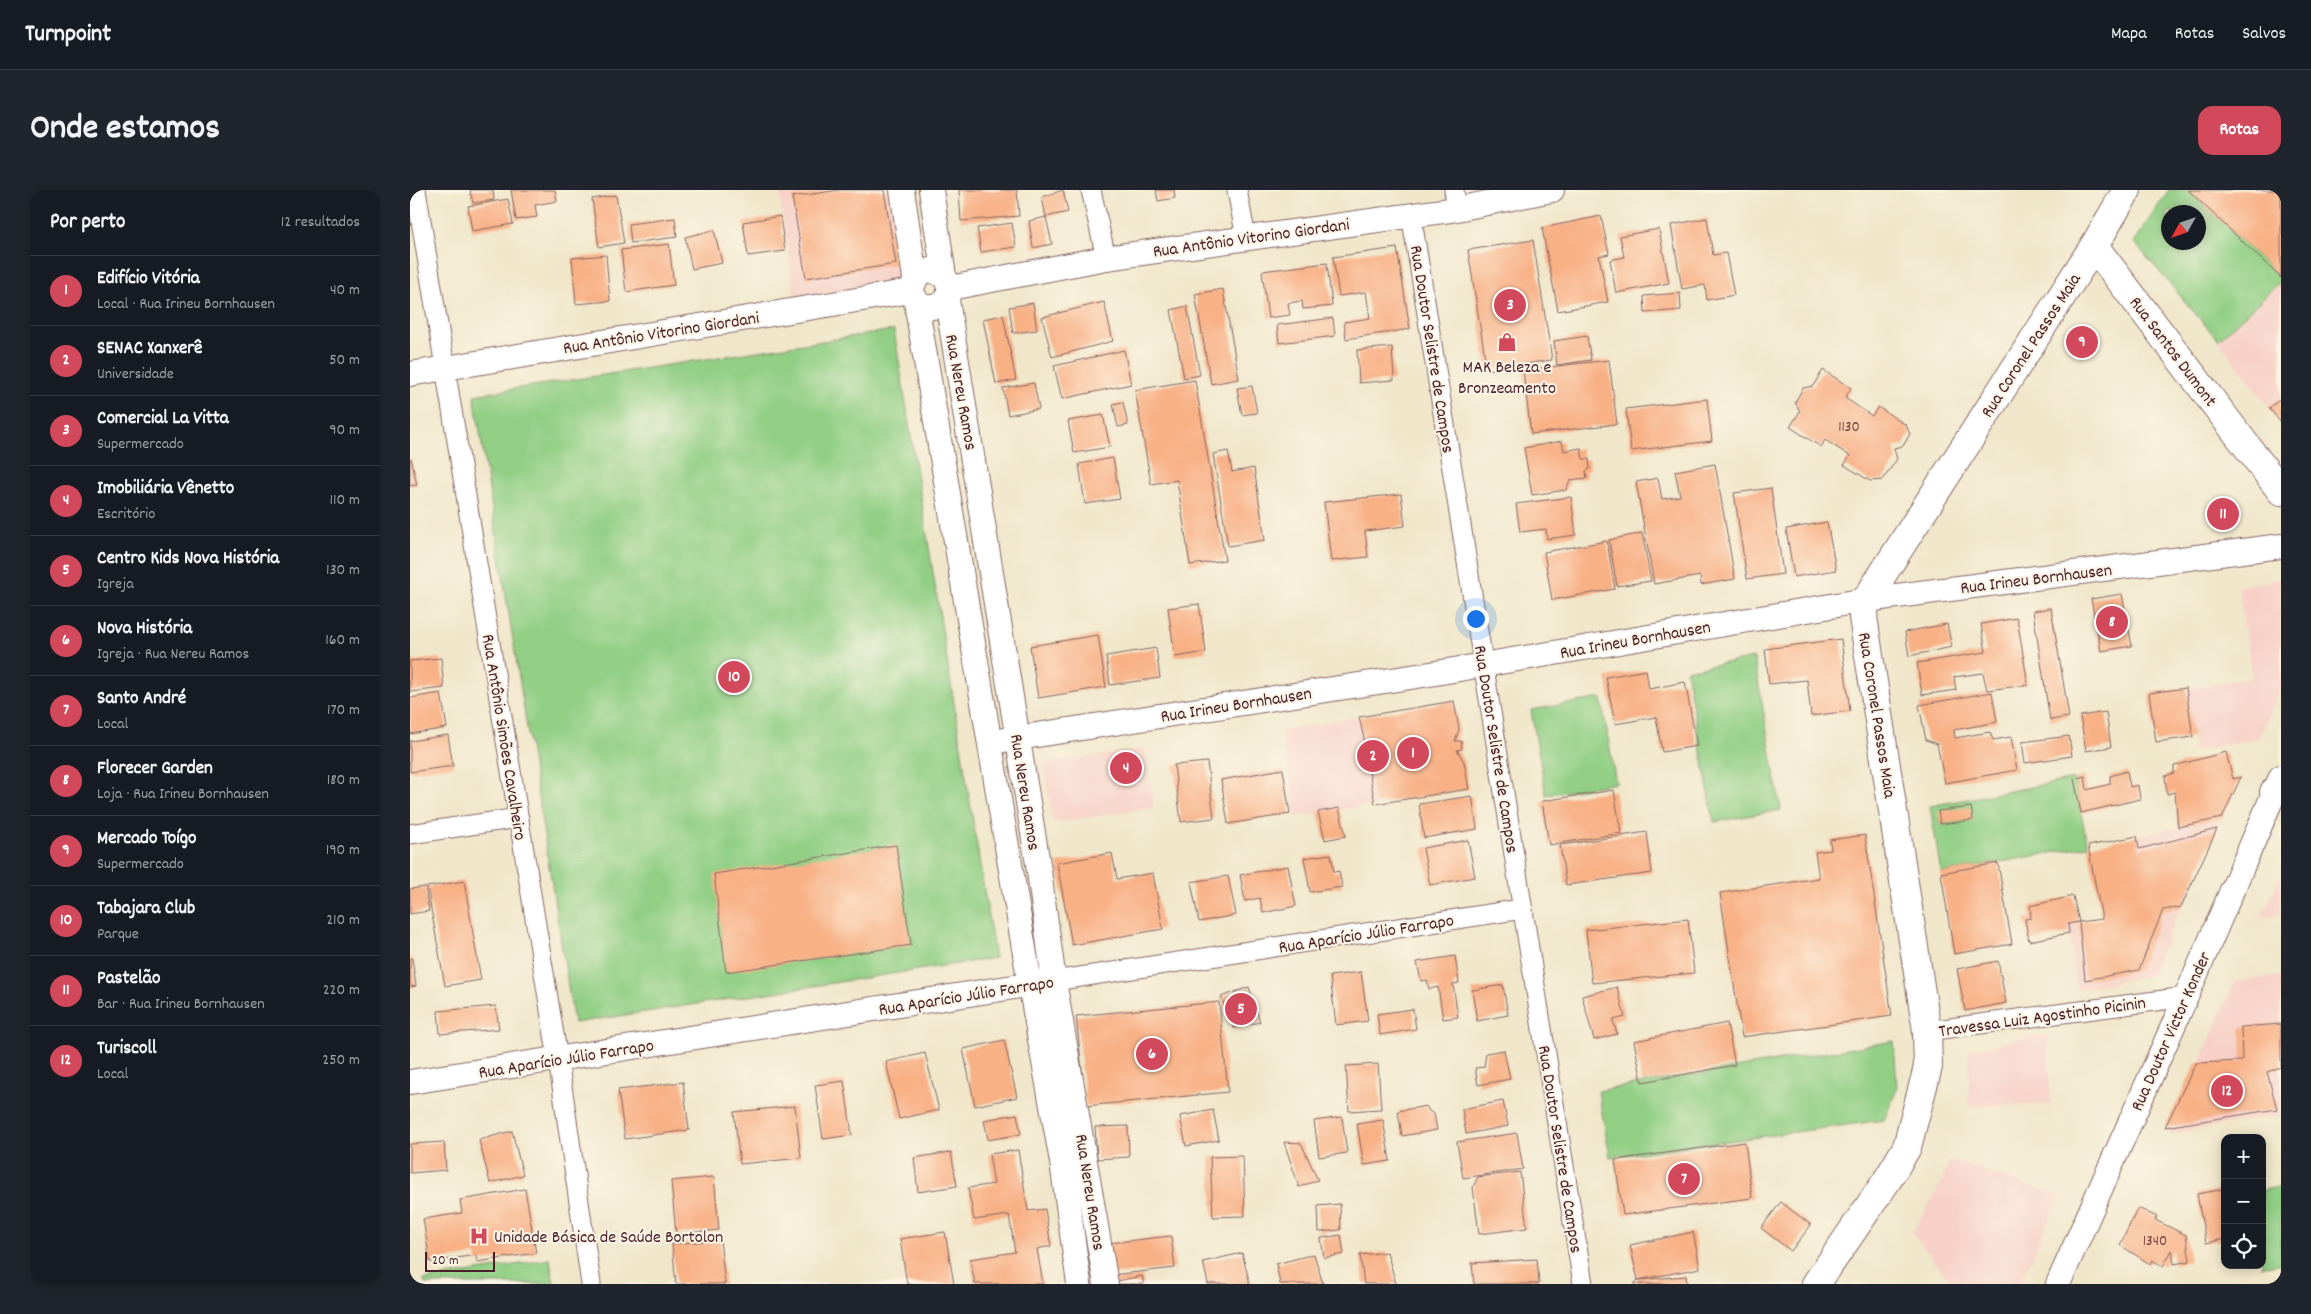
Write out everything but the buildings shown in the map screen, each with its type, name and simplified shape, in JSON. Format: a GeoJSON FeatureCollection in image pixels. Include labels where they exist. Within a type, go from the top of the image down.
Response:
{"type":"FeatureCollection","features":[{"type":"Feature","properties":{"kind":"main road","name":"Rua Coronel Passos Maia"},"geometry":{"type":"LineString","coordinates":[[1816,1284],[1888,1179],[1907,1147],[1928,1067],[1927,1031],[1863,617],[1866,600],[2094,246],[2127,190]]}},
{"type":"Feature","properties":{"kind":"main road","name":"Rua Santos Dumont"},"geometry":{"type":"LineString","coordinates":[[2094,246],[2281,491]]}},
{"type":"Feature","properties":{"kind":"main road"},"geometry":{"type":"LineString","coordinates":[[2255,456],[2281,473]]}},
{"type":"Feature","properties":{"kind":"street","name":"Rua Antônio Simões Cavalheiro"},"geometry":{"type":"LineString","coordinates":[[416,190],[558,1059],[591,1284]]}},
{"type":"Feature","properties":{"kind":"street","name":"Rua Nereu Ramos"},"geometry":{"type":"LineString","coordinates":[[902,190],[914,290],[1030,984],[1062,1162],[1079,1284]]}},
{"type":"Feature","properties":{"kind":"street","name":"Rua Nereu Ramos"},"geometry":{"type":"LineString","coordinates":[[931,190],[1038,864],[1054,981],[1086,1158],[1106,1284]]}},
{"type":"Feature","properties":{"kind":"street"},"geometry":{"type":"LineString","coordinates":[[1091,190],[1106,258]]}},
{"type":"Feature","properties":{"kind":"street"},"geometry":{"type":"LineString","coordinates":[[1237,190],[1246,238]]}},
{"type":"Feature","properties":{"kind":"street","name":"Rua Antônio Vitorino Giordani"},"geometry":{"type":"LineString","coordinates":[[947,288],[1106,258],[1411,214],[1455,200],[1552,190]]}},
{"type":"Feature","properties":{"kind":"street","name":"Rua Doutor Selistre de Campos"},"geometry":{"type":"LineString","coordinates":[[1411,214],[1583,1284]]}},
{"type":"Feature","properties":{"kind":"street"},"geometry":{"type":"LineString","coordinates":[[931,270],[947,288],[931,308],[919,305],[914,290],[918,273],[931,270]]}},
{"type":"Feature","properties":{"kind":"street","name":"Rua Antônio Vitorino Giordani"},"geometry":{"type":"LineString","coordinates":[[410,374],[914,290]]}},
{"type":"Feature","properties":{"kind":"street"},"geometry":{"type":"LineString","coordinates":[[940,438],[970,435]]}},
{"type":"Feature","properties":{"kind":"street","name":"Rua Irineu Bornhausen"},"geometry":{"type":"LineString","coordinates":[[991,742],[1485,665],[1866,600],[2281,546]]}},
{"type":"Feature","properties":{"kind":"street"},"geometry":{"type":"LineString","coordinates":[[964,583],[992,578]]}},
{"type":"Feature","properties":{"kind":"street","name":"Rua Doutor Victor Konder"},"geometry":{"type":"LineString","coordinates":[[2058,1284],[2279,786]]}},
{"type":"Feature","properties":{"kind":"street"},"geometry":{"type":"LineString","coordinates":[[410,834],[518,818]]}},
{"type":"Feature","properties":{"kind":"street"},"geometry":{"type":"LineString","coordinates":[[1011,869],[1038,864]]}},
{"type":"Feature","properties":{"kind":"street","name":"Rua Aparício Júlio Farrapo"},"geometry":{"type":"LineString","coordinates":[[410,1082],[1030,984],[1522,909]]}},
{"type":"Feature","properties":{"kind":"street","name":"Travessa Luiz Agostinho Picinin"},"geometry":{"type":"LineString","coordinates":[[1927,1031],[2186,997]]}},
{"type":"Feature","properties":{"kind":"street"},"geometry":{"type":"LineString","coordinates":[[1062,1162],[1086,1158]]}},
{"type":"Feature","properties":{"kind":"shaded area"},"geometry":{"type":"Polygon","coordinates":[[[779,190],[894,190],[909,280],[795,298],[779,190]]]}},
{"type":"Feature","properties":{"kind":"shaded area"},"geometry":{"type":"Polygon","coordinates":[[[2281,281],[2281,423],[2218,340],[2281,281]]]}},
{"type":"Feature","properties":{"kind":"shaded area"},"geometry":{"type":"Polygon","coordinates":[[[2281,579],[2281,688],[2258,738],[2194,752],[2186,690],[2252,676],[2238,586],[2281,579]]]}},
{"type":"Feature","properties":{"kind":"shaded area"},"geometry":{"type":"Polygon","coordinates":[[[1454,701],[1459,729],[1456,741],[1461,741],[1462,749],[1457,750],[1464,762],[1469,789],[1296,817],[1281,730],[1454,701]]]}},
{"type":"Feature","properties":{"kind":"shaded area"},"geometry":{"type":"Polygon","coordinates":[[[1145,748],[1154,807],[1053,823],[1043,764],[1145,748]]]}},
{"type":"Feature","properties":{"kind":"shaded area"},"geometry":{"type":"Polygon","coordinates":[[[2222,818],[2150,976],[2077,990],[2068,924],[2102,919],[2088,846],[2222,818]]]}},
{"type":"Feature","properties":{"kind":"shaded area"},"geometry":{"type":"Polygon","coordinates":[[[2281,873],[2281,915],[2262,917],[2281,873]]]}},
{"type":"Feature","properties":{"kind":"shaded area"},"geometry":{"type":"Polygon","coordinates":[[[2281,976],[2281,1115],[2169,1134],[2235,981],[2281,976]]]}},
{"type":"Feature","properties":{"kind":"shaded area"},"geometry":{"type":"Polygon","coordinates":[[[2047,1034],[2051,1104],[1969,1106],[1969,1050],[2047,1034]]]}},
{"type":"Feature","properties":{"kind":"shaded area"},"geometry":{"type":"Polygon","coordinates":[[[1950,1159],[2060,1196],[2020,1284],[1953,1284],[1912,1233],[1941,1184],[1950,1159]]]}},
{"type":"Feature","properties":{"kind":"green space"},"geometry":{"type":"Polygon","coordinates":[[[2169,190],[2188,190],[2204,205],[2161,205],[2161,250],[2206,250],[2206,207],[2281,278],[2281,281],[2218,340],[2134,242],[2169,190]]]}},
{"type":"Feature","properties":{"kind":"green space"},"geometry":{"type":"Polygon","coordinates":[[[894,330],[995,958],[574,1023],[474,395],[894,330]]]}},
{"type":"Feature","properties":{"kind":"green space"},"geometry":{"type":"Polygon","coordinates":[[[1754,658],[1781,810],[1714,822],[1686,670],[1754,658]]]}},
{"type":"Feature","properties":{"kind":"green space"},"geometry":{"type":"Polygon","coordinates":[[[1601,698],[1616,783],[1546,795],[1531,710],[1601,698]]]}},
{"type":"Feature","properties":{"kind":"green space"},"geometry":{"type":"Polygon","coordinates":[[[2074,779],[2088,846],[1941,873],[1930,806],[2074,779]]]}},
{"type":"Feature","properties":{"kind":"green space"},"geometry":{"type":"Polygon","coordinates":[[[1894,1041],[1897,1089],[1884,1120],[1610,1157],[1598,1091],[1894,1041]]]}},
{"type":"Feature","properties":{"kind":"green space"},"geometry":{"type":"Polygon","coordinates":[[[2281,1187],[2281,1263],[2266,1266],[2266,1224],[2266,1189],[2281,1187]]]}},
{"type":"Feature","properties":{"kind":"green space"},"geometry":{"type":"Polygon","coordinates":[[[550,1259],[554,1284],[425,1284],[424,1280],[550,1259]]]}},
{"type":"Feature","properties":{"kind":"place","name":"Comercial La Vitta"},"geometry":{"type":"Point","coordinates":[1510,305]}},
{"type":"Feature","properties":{"kind":"place","name":"MAK Beleza e Bronzeamento"},"geometry":{"type":"Point","coordinates":[1507,342]}},
{"type":"Feature","properties":{"kind":"place","name":"Mercado Toígo"},"geometry":{"type":"Point","coordinates":[2082,342]}},
{"type":"Feature","properties":{"kind":"place","name":"Pastelão"},"geometry":{"type":"Point","coordinates":[2223,514]}},
{"type":"Feature","properties":{"kind":"place","name":"Florecer Garden"},"geometry":{"type":"Point","coordinates":[2112,622]}},
{"type":"Feature","properties":{"kind":"place","name":"Tabajara Club"},"geometry":{"type":"Point","coordinates":[734,677]}},
{"type":"Feature","properties":{"kind":"place","name":"Edifício Vitória"},"geometry":{"type":"Point","coordinates":[1413,753]}},
{"type":"Feature","properties":{"kind":"place","name":"SENAC Xanxerê"},"geometry":{"type":"Point","coordinates":[1373,756]}},
{"type":"Feature","properties":{"kind":"place","name":"Imobiliária Vênetto"},"geometry":{"type":"Point","coordinates":[1126,768]}},
{"type":"Feature","properties":{"kind":"place","name":"Centro Kids Nova História"},"geometry":{"type":"Point","coordinates":[1241,1009]}},
{"type":"Feature","properties":{"kind":"place","name":"Nova História"},"geometry":{"type":"Point","coordinates":[1152,1054]}},
{"type":"Feature","properties":{"kind":"place","name":"Turiscoll"},"geometry":{"type":"Point","coordinates":[2227,1091]}},
{"type":"Feature","properties":{"kind":"place","name":"Santo André"},"geometry":{"type":"Point","coordinates":[1684,1179]}},
{"type":"Feature","properties":{"kind":"place","name":"Unidade Básica de Saúde Bortolon"},"geometry":{"type":"Point","coordinates":[479,1236]}}]}
